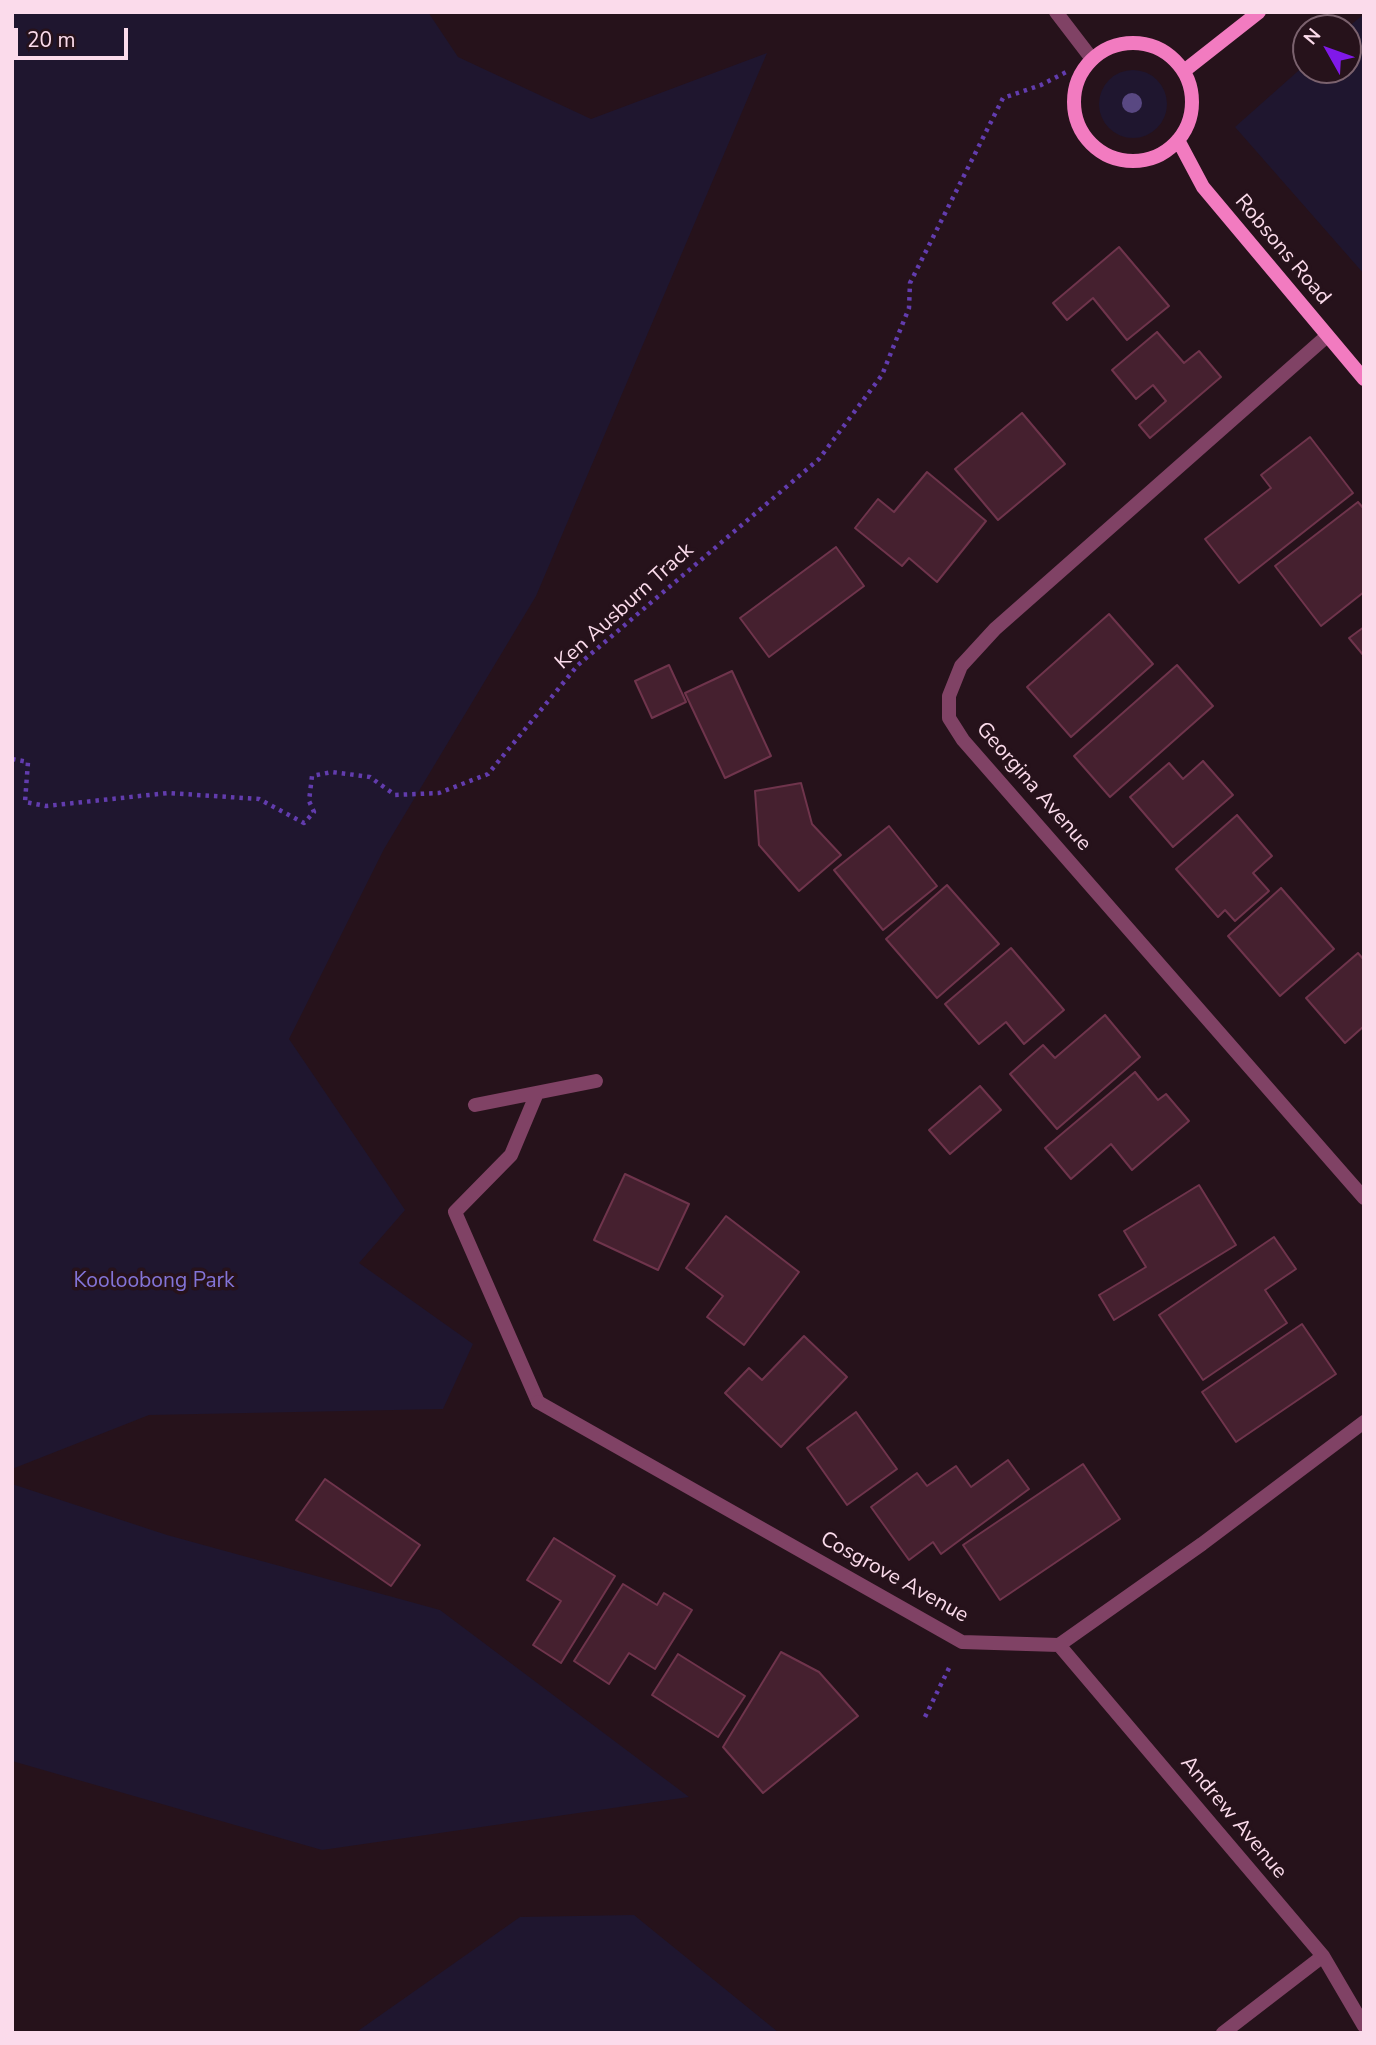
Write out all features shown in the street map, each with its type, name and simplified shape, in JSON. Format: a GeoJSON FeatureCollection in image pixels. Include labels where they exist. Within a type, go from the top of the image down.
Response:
{"type":"FeatureCollection","features":[{"type":"Feature","properties":{"kind":"main road"},"geometry":{"type":"LineString","coordinates":[[1184,71],[1259,12]]}},
{"type":"Feature","properties":{"kind":"main road"},"geometry":{"type":"LineString","coordinates":[[1143,43],[1162,50],[1184,71],[1192,102],[1188,122],[1178,140],[1161,154],[1143,160],[1122,160],[1094,147],[1081,131],[1073,102],[1077,81],[1092,58],[1106,49],[1122,44],[1143,43]]}},
{"type":"Feature","properties":{"kind":"main road","name":"Robsons Road"},"geometry":{"type":"LineString","coordinates":[[1178,140],[1203,187],[1364,379]]}},
{"type":"Feature","properties":{"kind":"street"},"geometry":{"type":"LineString","coordinates":[[1056,12],[1092,58]]}},
{"type":"Feature","properties":{"kind":"street","name":"Georgina Avenue"},"geometry":{"type":"LineString","coordinates":[[1327,336],[995,629],[961,666],[949,696],[949,718],[971,750],[1364,1198]]}},
{"type":"Feature","properties":{"kind":"street"},"geometry":{"type":"LineString","coordinates":[[475,1105],[596,1081]]}},
{"type":"Feature","properties":{"kind":"street","name":"Cosgrove Avenue"},"geometry":{"type":"LineString","coordinates":[[537,1093],[511,1155],[455,1212],[538,1402],[962,1642],[1059,1645]]}},
{"type":"Feature","properties":{"kind":"street"},"geometry":{"type":"LineString","coordinates":[[1059,1645],[1202,1544],[1364,1422]]}},
{"type":"Feature","properties":{"kind":"street","name":"Andrew Avenue"},"geometry":{"type":"LineString","coordinates":[[1059,1645],[1323,1956],[1364,2026]]}},
{"type":"Feature","properties":{"kind":"street"},"geometry":{"type":"LineString","coordinates":[[1223,2033],[1323,1956]]}},
{"type":"Feature","properties":{"kind":"path","name":"Ken Ausburn Track"},"geometry":{"type":"LineString","coordinates":[[12,759],[28,762],[25,802],[46,806],[168,793],[259,799],[304,823],[314,812],[309,801],[313,776],[332,772],[370,777],[395,795],[439,793],[488,774],[578,665],[818,459],[882,376],[909,309],[910,283],[1003,98],[1041,85],[1092,58]]}},
{"type":"Feature","properties":{"kind":"path"},"geometry":{"type":"LineString","coordinates":[[925,1717],[962,1642]]}},
{"type":"Feature","properties":{"kind":"green space","name":"Kooloobong Park"},"geometry":{"type":"Polygon","coordinates":[[[12,12],[428,12],[458,57],[591,119],[767,53],[536,596],[384,849],[289,1039],[405,1210],[359,1263],[473,1344],[443,1409],[149,1415],[12,1469],[12,12]]]}},
{"type":"Feature","properties":{"kind":"green space"},"geometry":{"type":"Polygon","coordinates":[[[1364,14],[1364,274],[1235,127],[1292,76],[1292,84],[1362,84],[1364,14]]]}},
{"type":"Feature","properties":{"kind":"green space"},"geometry":{"type":"Polygon","coordinates":[[[1133,70],[1146,73],[1157,80],[1164,91],[1167,104],[1164,117],[1157,128],[1146,135],[1133,138],[1120,135],[1109,128],[1102,117],[1099,104],[1102,91],[1109,80],[1120,73],[1133,70]]]}},
{"type":"Feature","properties":{"kind":"green space"},"geometry":{"type":"Polygon","coordinates":[[[12,1484],[167,1535],[440,1610],[689,1797],[322,1850],[12,1761],[12,1484]]]}},
{"type":"Feature","properties":{"kind":"green space"},"geometry":{"type":"Polygon","coordinates":[[[634,1915],[778,2032],[355,2033],[520,1917],[634,1915]]]}},
{"type":"Feature","properties":{"kind":"building"},"geometry":{"type":"Polygon","coordinates":[[[1119,247],[1169,306],[1127,340],[1093,298],[1067,320],[1053,303],[1119,247]]]}},
{"type":"Feature","properties":{"kind":"building"},"geometry":{"type":"Polygon","coordinates":[[[1157,332],[1184,363],[1199,351],[1221,377],[1150,438],[1139,425],[1166,401],[1153,385],[1136,399],[1112,370],[1157,332]]]}},
{"type":"Feature","properties":{"kind":"building"},"geometry":{"type":"Polygon","coordinates":[[[1022,413],[1065,464],[998,520],[955,469],[1022,413]]]}},
{"type":"Feature","properties":{"kind":"building"},"geometry":{"type":"Polygon","coordinates":[[[1310,437],[1353,493],[1239,583],[1205,539],[1271,488],[1261,475],[1310,437]]]}},
{"type":"Feature","properties":{"kind":"building"},"geometry":{"type":"Polygon","coordinates":[[[927,472],[986,521],[937,582],[909,558],[902,566],[855,528],[878,499],[894,512],[927,472]]]}},
{"type":"Feature","properties":{"kind":"building"},"geometry":{"type":"Polygon","coordinates":[[[1358,502],[1364,509],[1364,592],[1321,626],[1275,566],[1358,502]]]}},
{"type":"Feature","properties":{"kind":"building"},"geometry":{"type":"Polygon","coordinates":[[[836,547],[864,586],[769,657],[740,618],[836,547]]]}},
{"type":"Feature","properties":{"kind":"building"},"geometry":{"type":"Polygon","coordinates":[[[1109,614],[1153,664],[1071,737],[1027,687],[1109,614]]]}},
{"type":"Feature","properties":{"kind":"building"},"geometry":{"type":"Polygon","coordinates":[[[1364,627],[1364,656],[1349,638],[1364,627]]]}},
{"type":"Feature","properties":{"kind":"building"},"geometry":{"type":"Polygon","coordinates":[[[669,665],[686,702],[652,718],[635,681],[669,665]]]}},
{"type":"Feature","properties":{"kind":"building"},"geometry":{"type":"Polygon","coordinates":[[[1177,665],[1213,706],[1110,797],[1074,756],[1177,665]]]}},
{"type":"Feature","properties":{"kind":"building"},"geometry":{"type":"Polygon","coordinates":[[[732,671],[771,756],[725,778],[685,693],[732,671]]]}},
{"type":"Feature","properties":{"kind":"building"},"geometry":{"type":"Polygon","coordinates":[[[1203,761],[1233,795],[1173,847],[1130,797],[1169,763],[1183,779],[1203,761]]]}},
{"type":"Feature","properties":{"kind":"building"},"geometry":{"type":"Polygon","coordinates":[[[801,783],[812,824],[841,855],[799,891],[759,845],[755,791],[801,783]]]}},
{"type":"Feature","properties":{"kind":"building"},"geometry":{"type":"Polygon","coordinates":[[[1237,815],[1272,856],[1253,873],[1269,891],[1235,921],[1225,910],[1218,917],[1176,869],[1237,815]]]}},
{"type":"Feature","properties":{"kind":"building"},"geometry":{"type":"Polygon","coordinates":[[[889,826],[937,886],[883,930],[834,870],[889,826]]]}},
{"type":"Feature","properties":{"kind":"building"},"geometry":{"type":"Polygon","coordinates":[[[947,885],[999,944],[937,998],[886,939],[947,885]]]}},
{"type":"Feature","properties":{"kind":"building"},"geometry":{"type":"Polygon","coordinates":[[[1281,888],[1334,949],[1280,996],[1228,936],[1281,888]]]}},
{"type":"Feature","properties":{"kind":"building"},"geometry":{"type":"Polygon","coordinates":[[[1011,948],[1064,1010],[1024,1044],[1006,1022],[979,1044],[945,1004],[1011,948]]]}},
{"type":"Feature","properties":{"kind":"building"},"geometry":{"type":"Polygon","coordinates":[[[1358,953],[1364,960],[1364,1026],[1345,1043],[1306,998],[1358,953]]]}},
{"type":"Feature","properties":{"kind":"building"},"geometry":{"type":"Polygon","coordinates":[[[1105,1015],[1140,1057],[1057,1129],[1010,1074],[1043,1045],[1055,1058],[1105,1015]]]}},
{"type":"Feature","properties":{"kind":"building"},"geometry":{"type":"Polygon","coordinates":[[[1135,1072],[1158,1100],[1166,1094],[1189,1121],[1132,1170],[1111,1144],[1071,1179],[1045,1148],[1135,1072]]]}},
{"type":"Feature","properties":{"kind":"building"},"geometry":{"type":"Polygon","coordinates":[[[980,1086],[1001,1110],[950,1154],[929,1130],[980,1086]]]}},
{"type":"Feature","properties":{"kind":"building"},"geometry":{"type":"Polygon","coordinates":[[[625,1174],[689,1204],[658,1270],[594,1240],[625,1174]]]}},
{"type":"Feature","properties":{"kind":"building"},"geometry":{"type":"Polygon","coordinates":[[[1199,1185],[1236,1245],[1114,1320],[1099,1295],[1146,1267],[1124,1231],[1199,1185]]]}},
{"type":"Feature","properties":{"kind":"building"},"geometry":{"type":"Polygon","coordinates":[[[726,1216],[799,1272],[744,1345],[707,1317],[723,1296],[686,1268],[726,1216]]]}},
{"type":"Feature","properties":{"kind":"building"},"geometry":{"type":"Polygon","coordinates":[[[1274,1237],[1296,1269],[1265,1290],[1287,1323],[1203,1380],[1159,1315],[1274,1237]]]}},
{"type":"Feature","properties":{"kind":"building"},"geometry":{"type":"Polygon","coordinates":[[[1302,1324],[1336,1374],[1236,1442],[1202,1392],[1302,1324]]]}},
{"type":"Feature","properties":{"kind":"building"},"geometry":{"type":"Polygon","coordinates":[[[804,1336],[847,1377],[781,1447],[725,1393],[749,1368],[762,1380],[804,1336]]]}},
{"type":"Feature","properties":{"kind":"building"},"geometry":{"type":"Polygon","coordinates":[[[856,1412],[897,1469],[847,1505],[807,1448],[856,1412]]]}},
{"type":"Feature","properties":{"kind":"building"},"geometry":{"type":"Polygon","coordinates":[[[1008,1460],[1029,1489],[941,1554],[933,1542],[909,1560],[871,1507],[917,1473],[927,1486],[956,1466],[971,1487],[1008,1460]]]}},
{"type":"Feature","properties":{"kind":"building"},"geometry":{"type":"Polygon","coordinates":[[[1083,1464],[1120,1519],[1000,1600],[963,1545],[1083,1464]]]}},
{"type":"Feature","properties":{"kind":"building"},"geometry":{"type":"Polygon","coordinates":[[[325,1479],[420,1545],[391,1586],[296,1520],[325,1479]]]}},
{"type":"Feature","properties":{"kind":"building"},"geometry":{"type":"Polygon","coordinates":[[[554,1538],[615,1576],[561,1663],[533,1645],[561,1601],[527,1580],[554,1538]]]}},
{"type":"Feature","properties":{"kind":"building"},"geometry":{"type":"Polygon","coordinates":[[[623,1584],[657,1605],[664,1593],[692,1610],[655,1669],[629,1653],[609,1684],[574,1661],[623,1584]]]}},
{"type":"Feature","properties":{"kind":"building"},"geometry":{"type":"Polygon","coordinates":[[[781,1652],[819,1672],[858,1716],[763,1793],[723,1747],[781,1652]]]}},
{"type":"Feature","properties":{"kind":"building"},"geometry":{"type":"Polygon","coordinates":[[[678,1654],[745,1696],[718,1737],[652,1695],[678,1654]]]}}]}
